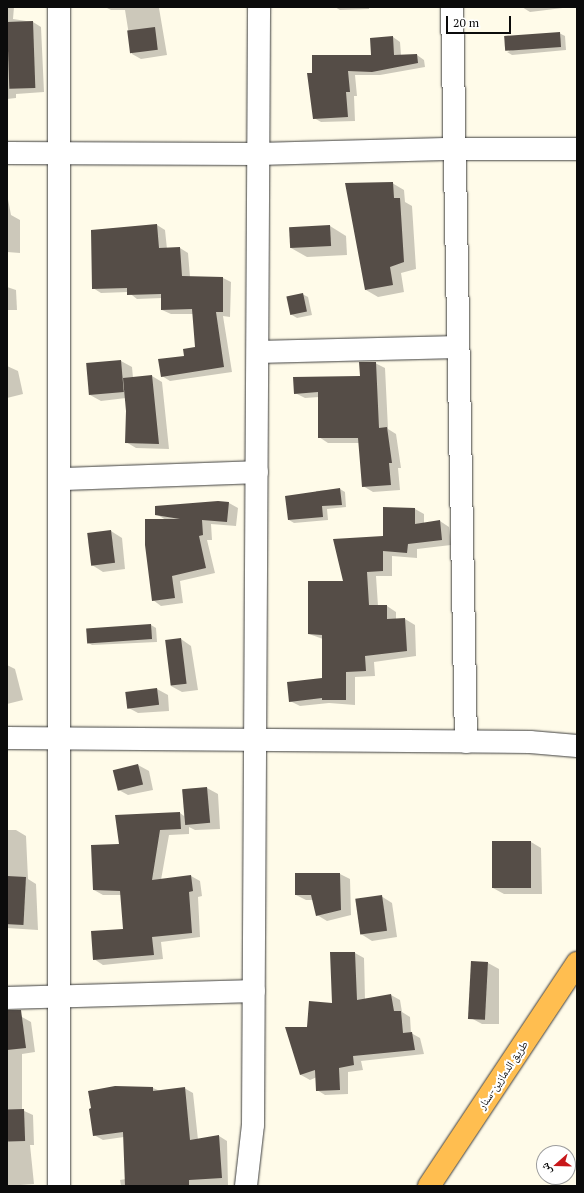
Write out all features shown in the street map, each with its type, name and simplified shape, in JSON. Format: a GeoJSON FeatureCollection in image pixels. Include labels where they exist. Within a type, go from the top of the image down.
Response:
{"type":"FeatureCollection","features":[{"type":"Feature","properties":{"kind":"highway","name":"طريق الدمازين-سنار"},"geometry":{"type":"LineString","coordinates":[[429,1186],[577,963]]}},
{"type":"Feature","properties":{"kind":"street"},"geometry":{"type":"LineString","coordinates":[[59,7],[61,479],[61,738],[57,997],[59,1186]]}},
{"type":"Feature","properties":{"kind":"street"},"geometry":{"type":"LineString","coordinates":[[246,1186],[252,1125],[254,991],[259,7]]}},
{"type":"Feature","properties":{"kind":"street"},"geometry":{"type":"LineString","coordinates":[[452,7],[466,742]]}},
{"type":"Feature","properties":{"kind":"street"},"geometry":{"type":"LineString","coordinates":[[7,154],[258,154],[454,149],[577,149]]}},
{"type":"Feature","properties":{"kind":"street"},"geometry":{"type":"LineString","coordinates":[[258,352],[458,347]]}},
{"type":"Feature","properties":{"kind":"street"},"geometry":{"type":"LineString","coordinates":[[61,479],[257,472]]}},
{"type":"Feature","properties":{"kind":"street"},"geometry":{"type":"LineString","coordinates":[[7,738],[466,742],[577,746]]}},
{"type":"Feature","properties":{"kind":"street"},"geometry":{"type":"LineString","coordinates":[[7,998],[254,991]]}},
{"type":"Feature","properties":{"kind":"building"},"geometry":{"type":"Polygon","coordinates":[[[33,21],[35,88],[9,89],[7,22],[33,21]]]}},
{"type":"Feature","properties":{"kind":"building"},"geometry":{"type":"Polygon","coordinates":[[[155,27],[158,50],[130,53],[127,30],[155,27]]]}},
{"type":"Feature","properties":{"kind":"building"},"geometry":{"type":"Polygon","coordinates":[[[560,32],[561,47],[505,51],[504,36],[560,32]]]}},
{"type":"Feature","properties":{"kind":"building"},"geometry":{"type":"Polygon","coordinates":[[[393,36],[394,55],[417,54],[418,63],[372,72],[348,71],[350,92],[346,92],[348,117],[313,119],[307,73],[312,73],[312,55],[371,55],[370,38],[393,36]]]}},
{"type":"Feature","properties":{"kind":"building"},"geometry":{"type":"Polygon","coordinates":[[[393,182],[394,198],[400,198],[404,262],[390,267],[393,285],[365,290],[345,183],[393,182]]]}},
{"type":"Feature","properties":{"kind":"building"},"geometry":{"type":"Polygon","coordinates":[[[157,224],[159,248],[180,247],[182,276],[223,277],[223,312],[216,312],[224,367],[161,377],[158,359],[184,356],[183,349],[195,347],[192,309],[161,310],[161,294],[127,295],[127,288],[92,289],[91,230],[157,224]]]}},
{"type":"Feature","properties":{"kind":"building"},"geometry":{"type":"Polygon","coordinates":[[[330,225],[331,246],[290,248],[289,227],[330,225]]]}},
{"type":"Feature","properties":{"kind":"building"},"geometry":{"type":"Polygon","coordinates":[[[303,293],[307,312],[290,315],[286,297],[303,293]]]}},
{"type":"Feature","properties":{"kind":"building"},"geometry":{"type":"Polygon","coordinates":[[[121,360],[124,392],[89,395],[86,363],[121,360]]]}},
{"type":"Feature","properties":{"kind":"building"},"geometry":{"type":"Polygon","coordinates":[[[359,362],[376,362],[379,428],[387,427],[392,463],[389,463],[391,485],[362,487],[358,438],[318,438],[318,392],[294,394],[293,377],[360,376],[359,362]]]}},
{"type":"Feature","properties":{"kind":"building"},"geometry":{"type":"Polygon","coordinates":[[[152,375],[159,444],[125,443],[126,411],[123,378],[152,375]]]}},
{"type":"Feature","properties":{"kind":"building"},"geometry":{"type":"Polygon","coordinates":[[[340,488],[342,505],[322,506],[323,517],[288,520],[285,496],[340,488]]]}},
{"type":"Feature","properties":{"kind":"building"},"geometry":{"type":"Polygon","coordinates":[[[218,501],[229,502],[227,522],[202,520],[203,535],[199,536],[206,568],[172,576],[175,598],[152,601],[145,545],[145,519],[180,519],[155,515],[155,506],[218,501]]]}},
{"type":"Feature","properties":{"kind":"building"},"geometry":{"type":"Polygon","coordinates":[[[383,507],[415,508],[415,524],[440,520],[442,540],[408,544],[407,553],[383,551],[383,571],[367,572],[369,605],[387,605],[387,619],[405,618],[407,651],[365,656],[366,671],[346,672],[346,700],[322,700],[322,698],[289,702],[287,682],[322,678],[322,635],[308,634],[308,581],[343,581],[333,539],[383,536],[383,507]]]}},
{"type":"Feature","properties":{"kind":"building"},"geometry":{"type":"Polygon","coordinates":[[[111,530],[115,563],[91,566],[87,533],[111,530]]]}},
{"type":"Feature","properties":{"kind":"building"},"geometry":{"type":"Polygon","coordinates":[[[151,624],[152,639],[87,643],[86,629],[151,624]]]}},
{"type":"Feature","properties":{"kind":"building"},"geometry":{"type":"Polygon","coordinates":[[[181,638],[187,684],[171,686],[165,640],[181,638]]]}},
{"type":"Feature","properties":{"kind":"building"},"geometry":{"type":"Polygon","coordinates":[[[157,688],[159,705],[127,709],[125,692],[157,688]]]}},
{"type":"Feature","properties":{"kind":"building"},"geometry":{"type":"Polygon","coordinates":[[[138,764],[143,784],[118,791],[113,770],[138,764]]]}},
{"type":"Feature","properties":{"kind":"building"},"geometry":{"type":"Polygon","coordinates":[[[207,787],[210,823],[185,825],[182,789],[207,787]]]}},
{"type":"Feature","properties":{"kind":"building"},"geometry":{"type":"Polygon","coordinates":[[[180,812],[181,829],[160,830],[152,880],[191,875],[193,891],[189,892],[192,933],[152,937],[154,955],[93,960],[91,931],[123,929],[120,891],[93,890],[91,845],[119,844],[115,815],[180,812]]]}},
{"type":"Feature","properties":{"kind":"building"},"geometry":{"type":"Polygon","coordinates":[[[492,841],[531,841],[531,888],[492,888],[492,841]]]}},
{"type":"Feature","properties":{"kind":"building"},"geometry":{"type":"Polygon","coordinates":[[[295,873],[340,873],[341,910],[316,916],[311,895],[295,895],[295,873]]]}},
{"type":"Feature","properties":{"kind":"building"},"geometry":{"type":"Polygon","coordinates":[[[7,876],[26,877],[23,925],[7,924],[7,876]]]}},
{"type":"Feature","properties":{"kind":"building"},"geometry":{"type":"Polygon","coordinates":[[[382,895],[387,931],[360,934],[355,899],[382,895]]]}},
{"type":"Feature","properties":{"kind":"building"},"geometry":{"type":"Polygon","coordinates":[[[330,952],[355,952],[357,1000],[391,994],[394,1011],[401,1011],[403,1033],[412,1032],[415,1050],[353,1056],[354,1065],[339,1068],[340,1090],[316,1091],[315,1070],[300,1075],[285,1027],[307,1027],[309,1001],[332,1003],[330,952]]]}},
{"type":"Feature","properties":{"kind":"building"},"geometry":{"type":"Polygon","coordinates":[[[471,961],[488,962],[485,1020],[468,1019],[471,961]]]}},
{"type":"Feature","properties":{"kind":"building"},"geometry":{"type":"Polygon","coordinates":[[[7,1010],[21,1010],[26,1048],[7,1050],[7,1010]]]}},
{"type":"Feature","properties":{"kind":"building"},"geometry":{"type":"Polygon","coordinates":[[[115,1086],[153,1087],[153,1091],[185,1087],[190,1140],[219,1135],[222,1178],[189,1180],[189,1186],[125,1186],[123,1132],[93,1136],[89,1109],[91,1108],[88,1091],[115,1086]]]}},
{"type":"Feature","properties":{"kind":"building"},"geometry":{"type":"Polygon","coordinates":[[[24,1109],[25,1141],[8,1142],[7,1110],[24,1109]]]}}]}
